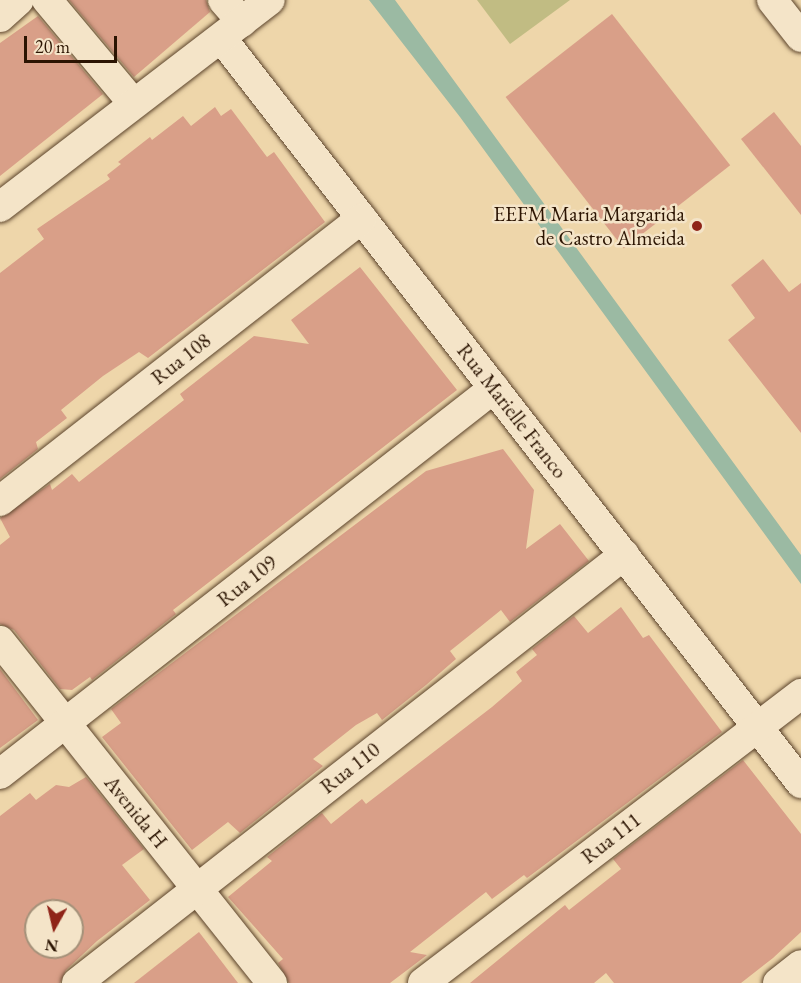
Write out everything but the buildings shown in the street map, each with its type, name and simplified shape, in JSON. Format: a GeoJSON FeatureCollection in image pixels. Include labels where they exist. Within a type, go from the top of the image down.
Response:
{"type":"FeatureCollection","features":[{"type":"Feature","properties":{"kind":"street"},"geometry":{"type":"LineString","coordinates":[[0,17],[19,0]]}},
{"type":"Feature","properties":{"kind":"street"},"geometry":{"type":"LineString","coordinates":[[47,0],[133,103]]}},
{"type":"Feature","properties":{"kind":"street"},"geometry":{"type":"LineString","coordinates":[[0,207],[133,103],[229,20],[270,0]]}},
{"type":"Feature","properties":{"kind":"street"},"geometry":{"type":"LineString","coordinates":[[772,0],[801,37]]}},
{"type":"Feature","properties":{"kind":"street","name":"Rua Marielle Franco"},"geometry":{"type":"LineString","coordinates":[[229,20],[362,218],[801,783]]}},
{"type":"Feature","properties":{"kind":"street","name":"Rua 108"},"geometry":{"type":"LineString","coordinates":[[0,501],[362,218]]}},
{"type":"Feature","properties":{"kind":"street","name":"Rua 109"},"geometry":{"type":"LineString","coordinates":[[0,774],[494,388]]}},
{"type":"Feature","properties":{"kind":"street","name":"Rua 110"},"geometry":{"type":"LineString","coordinates":[[77,983],[624,555]]}},
{"type":"Feature","properties":{"kind":"street","name":"Avenida H"},"geometry":{"type":"LineString","coordinates":[[0,641],[272,983]]}},
{"type":"Feature","properties":{"kind":"street","name":"Rua 111"},"geometry":{"type":"LineString","coordinates":[[423,983],[801,694]]}},
{"type":"Feature","properties":{"kind":"street"},"geometry":{"type":"LineString","coordinates":[[778,983],[801,965]]}},
{"type":"Feature","properties":{"kind":"shaded area"},"geometry":{"type":"Polygon","coordinates":[[[369,0],[395,0],[801,555],[801,584],[460,117],[369,0]]]}},
{"type":"Feature","properties":{"kind":"shaded area"},"geometry":{"type":"Polygon","coordinates":[[[477,0],[570,0],[510,44],[477,0]]]}},
{"type":"Feature","properties":{"kind":"place","name":"EEFM Maria Margarida de Castro Almeida"},"geometry":{"type":"Point","coordinates":[697,226]}}]}
